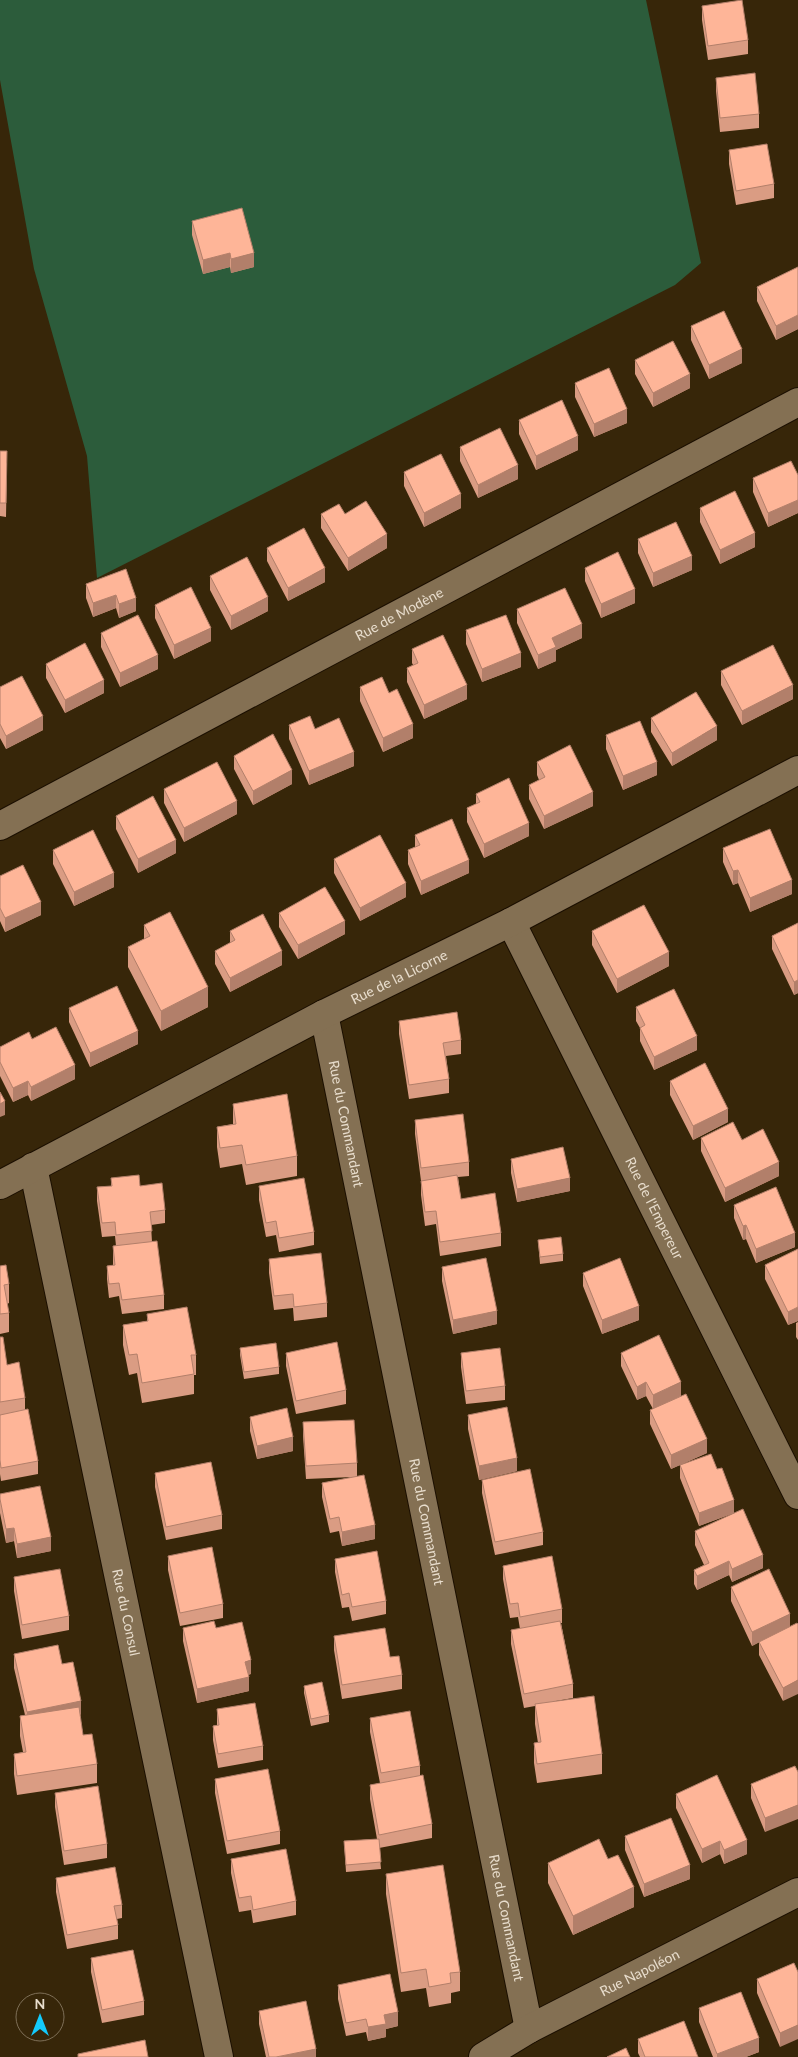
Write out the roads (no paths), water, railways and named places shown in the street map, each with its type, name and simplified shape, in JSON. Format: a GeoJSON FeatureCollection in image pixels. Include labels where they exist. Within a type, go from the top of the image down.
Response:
{"type":"FeatureCollection","features":[{"type":"Feature","properties":{"kind":"street","name":"Rue de Modène"},"geometry":{"type":"LineString","coordinates":[[0,826],[798,402]]}},
{"type":"Feature","properties":{"kind":"street","name":"Rue de la Licorne"},"geometry":{"type":"LineString","coordinates":[[0,1185],[324,1014],[511,922],[798,770]]}},
{"type":"Feature","properties":{"kind":"street","name":"Rue de l'Empereur"},"geometry":{"type":"LineString","coordinates":[[511,922],[798,1495]]}},
{"type":"Feature","properties":{"kind":"street","name":"Rue du Commandant"},"geometry":{"type":"LineString","coordinates":[[324,1014],[529,2028]]}},
{"type":"Feature","properties":{"kind":"street","name":"Rue du Consul"},"geometry":{"type":"LineString","coordinates":[[33,1167],[219,2057]]}},
{"type":"Feature","properties":{"kind":"street","name":"Rue Napoléon"},"geometry":{"type":"LineString","coordinates":[[483,2057],[529,2028],[798,1892]]}}]}
